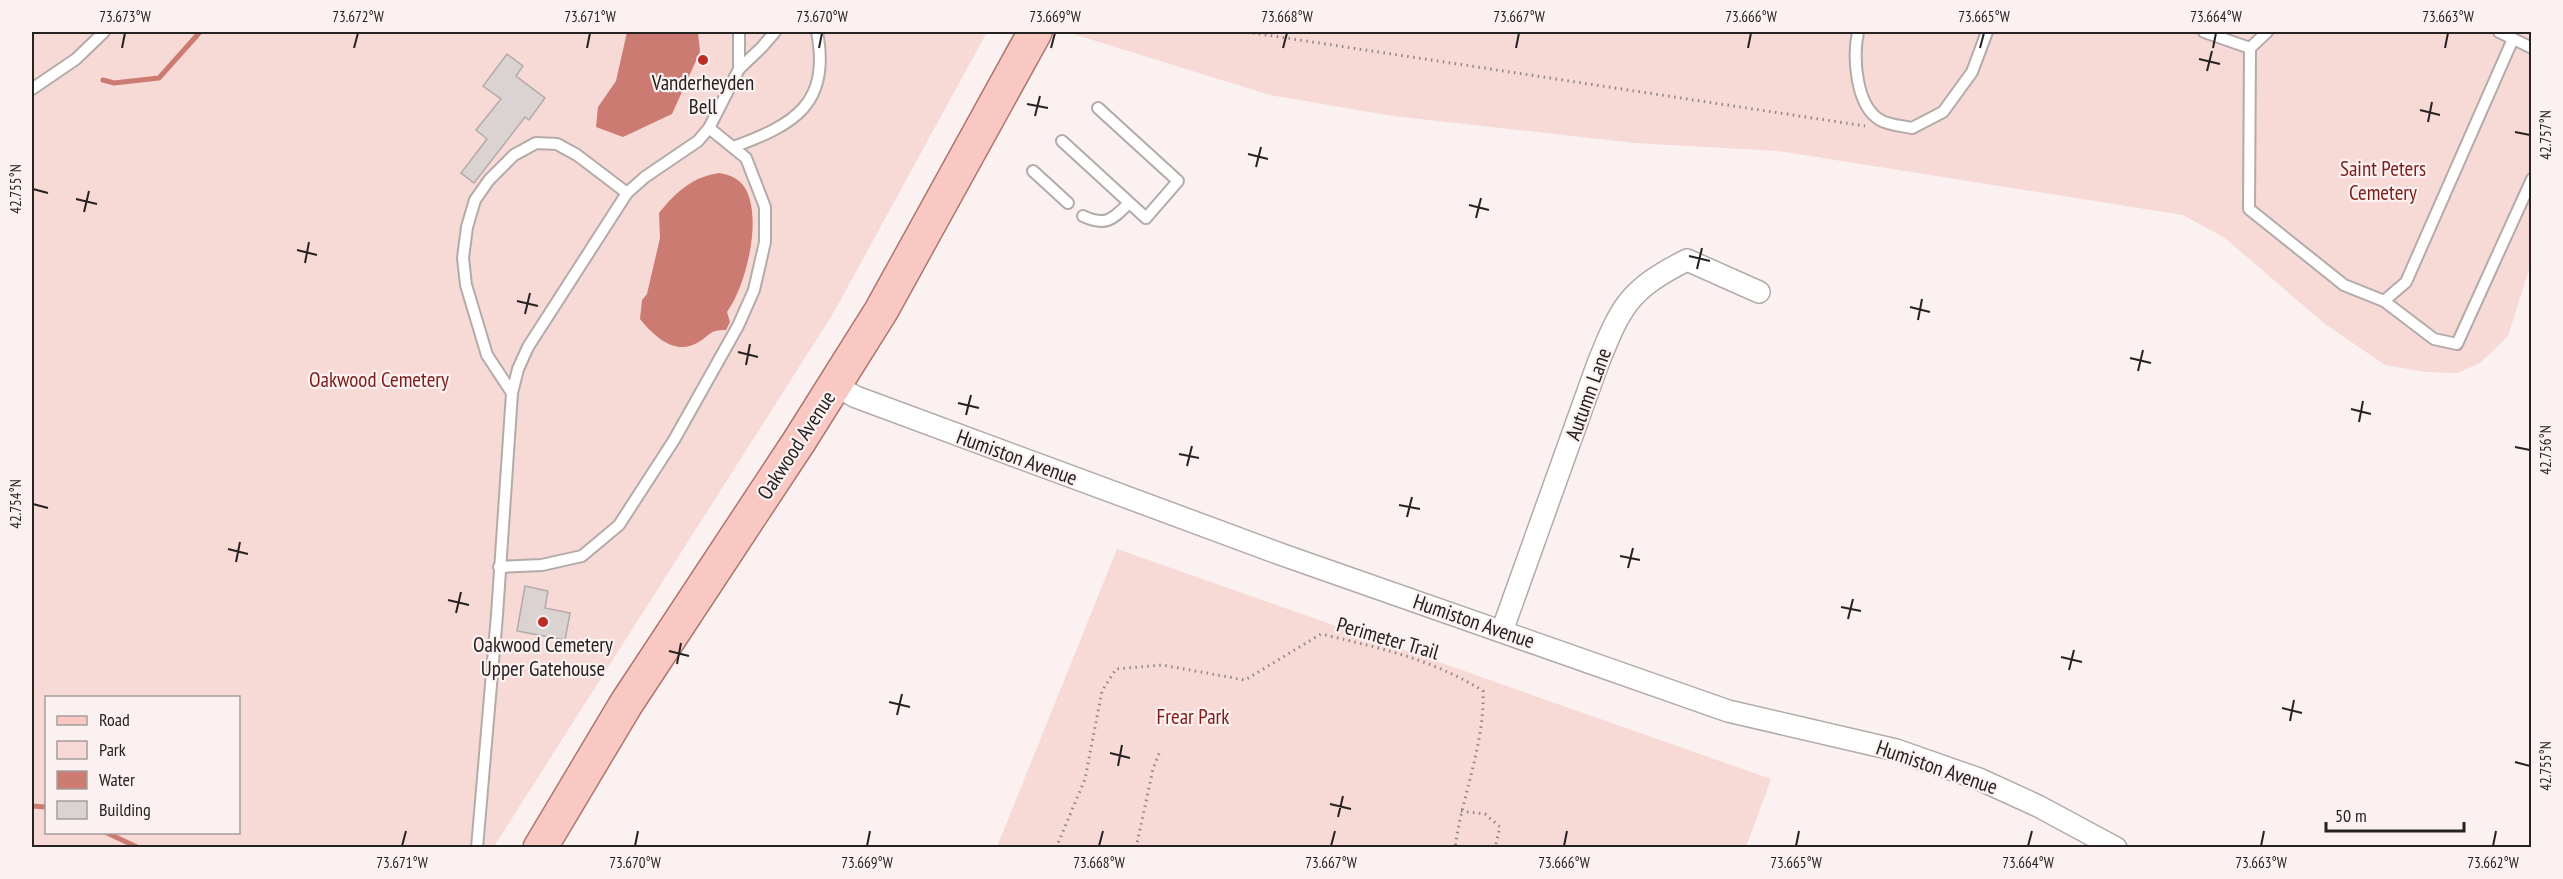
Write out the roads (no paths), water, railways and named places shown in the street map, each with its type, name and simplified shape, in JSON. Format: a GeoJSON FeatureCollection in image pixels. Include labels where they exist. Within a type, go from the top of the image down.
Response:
{"type":"FeatureCollection","features":[{"type":"Feature","properties":{"kind":"main road","name":"Oakwood Avenue"},"geometry":{"type":"LineString","coordinates":[[540,848],[626,704],[881,311],[1035,32]]}},
{"type":"Feature","properties":{"kind":"street","name":"Autumn Lane"},"geometry":{"type":"LineString","coordinates":[[1502,631],[1597,366],[1614,325],[1628,301],[1654,277],[1687,261],[1759,292]]}},
{"type":"Feature","properties":{"kind":"street","name":"Humiston Avenue"},"geometry":{"type":"LineString","coordinates":[[834,385],[856,397],[1240,540],[1728,711],[1896,750],[1979,779],[2038,806],[2116,848]]}},
{"type":"Feature","properties":{"kind":"lane"},"geometry":{"type":"LineString","coordinates":[[32,89],[76,59],[104,32]]}},
{"type":"Feature","properties":{"kind":"lane"},"geometry":{"type":"LineString","coordinates":[[739,32],[739,69]]}},
{"type":"Feature","properties":{"kind":"lane"},"geometry":{"type":"LineString","coordinates":[[477,848],[512,393],[518,369],[528,347],[627,193],[645,177],[698,141],[709,128],[739,69],[775,32]]}},
{"type":"Feature","properties":{"kind":"lane"},"geometry":{"type":"LineString","coordinates":[[733,147],[770,133],[796,117],[814,92],[821,65],[817,32]]}},
{"type":"Feature","properties":{"kind":"lane"},"geometry":{"type":"LineString","coordinates":[[1858,32],[1855,45],[1860,95],[1879,120],[1912,128],[1943,112],[1972,72],[1987,32]]}},
{"type":"Feature","properties":{"kind":"lane"},"geometry":{"type":"LineString","coordinates":[[2204,32],[2250,48]]}},
{"type":"Feature","properties":{"kind":"lane"},"geometry":{"type":"LineString","coordinates":[[2267,32],[2250,48],[2249,209],[2344,285],[2384,301],[2434,339],[2457,344],[2532,179]]}},
{"type":"Feature","properties":{"kind":"lane"},"geometry":{"type":"LineString","coordinates":[[2499,32],[2532,48]]}},
{"type":"Feature","properties":{"kind":"lane"},"geometry":{"type":"LineString","coordinates":[[2384,301],[2406,282],[2513,39]]}},
{"type":"Feature","properties":{"kind":"lane"},"geometry":{"type":"LineString","coordinates":[[1062,141],[1146,218],[1178,181],[1098,108]]}},
{"type":"Feature","properties":{"kind":"lane"},"geometry":{"type":"LineString","coordinates":[[499,567],[542,565],[582,556],[618,525],[674,440],[738,326],[754,290],[765,242],[765,207],[746,158],[709,128]]}},
{"type":"Feature","properties":{"kind":"lane"},"geometry":{"type":"LineString","coordinates":[[512,393],[487,355],[466,285],[463,258],[467,227],[475,200],[489,180],[514,154],[536,143],[557,144],[577,155],[627,193]]}},
{"type":"Feature","properties":{"kind":"lane"},"geometry":{"type":"LineString","coordinates":[[1033,171],[1068,202]]}},
{"type":"Feature","properties":{"kind":"lane"},"geometry":{"type":"LineString","coordinates":[[1083,216],[1096,222],[1113,219],[1129,203]]}},
{"type":"Feature","properties":{"kind":"water"},"geometry":{"type":"Polygon","coordinates":[[[627,32],[698,32],[700,52],[672,114],[623,137],[596,127],[598,107],[616,81],[627,32]]]}},
{"type":"Feature","properties":{"kind":"water"},"geometry":{"type":"Polygon","coordinates":[[[719,173],[737,179],[745,188],[752,216],[750,252],[740,286],[727,312],[730,322],[726,330],[712,332],[697,343],[680,347],[665,342],[640,319],[642,300],[647,294],[660,238],[659,213],[685,187],[701,178],[719,173]]]}},
{"type":"Feature","properties":{"kind":"waterway"},"geometry":{"type":"LineString","coordinates":[[103,80],[114,83],[159,78],[200,32]]}},
{"type":"Feature","properties":{"kind":"waterway"},"geometry":{"type":"LineString","coordinates":[[32,806],[45,807]]}},
{"type":"Feature","properties":{"kind":"waterway"},"geometry":{"type":"LineString","coordinates":[[109,834],[139,848]]}},
{"type":"Feature","properties":{"kind":"place","name":"Vanderheyden Bell"},"geometry":{"type":"Point","coordinates":[703,60]}},
{"type":"Feature","properties":{"kind":"place","name":"Oakwood Cemetery Upper Gatehouse"},"geometry":{"type":"Point","coordinates":[543,622]}},
{"type":"Feature","properties":{"kind":"park label","name":"Saint Peters Cemetery"},"geometry":{"type":"Point","coordinates":[2383,180]}},
{"type":"Feature","properties":{"kind":"park label","name":"Oakwood Cemetery"},"geometry":{"type":"Point","coordinates":[379,379]}},
{"type":"Feature","properties":{"kind":"park label","name":"Frear Park"},"geometry":{"type":"Point","coordinates":[1193,716]}}]}
